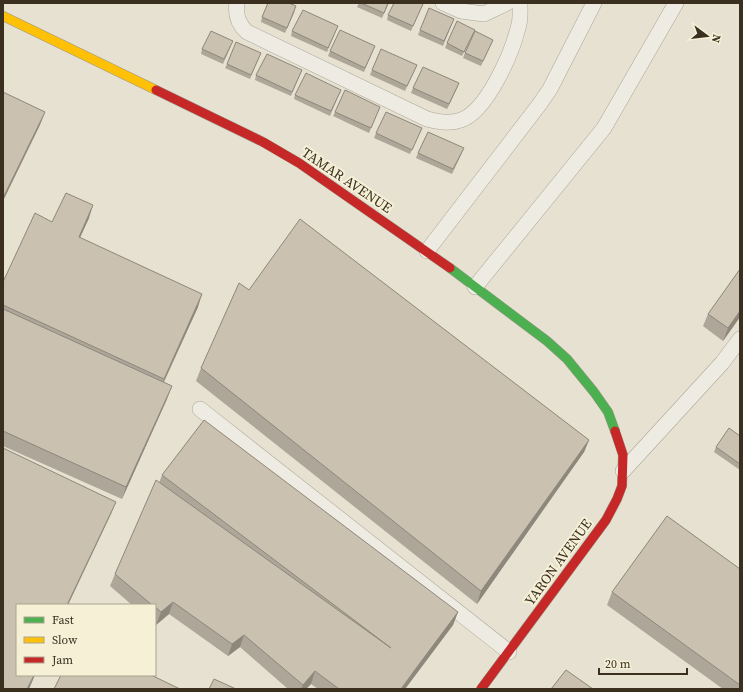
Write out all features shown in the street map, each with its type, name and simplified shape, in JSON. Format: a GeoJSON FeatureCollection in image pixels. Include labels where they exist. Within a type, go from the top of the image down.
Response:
{"type":"FeatureCollection","features":[{"type":"Feature","properties":{"kind":"street","name":"TAMAR AVENUE"},"geometry":{"type":"LineString","coordinates":[[3,16],[263,142],[331,184],[426,251],[547,341],[567,359],[594,392],[608,412],[618,439]]}},
{"type":"Feature","properties":{"kind":"street","name":"YARON AVENUE"},"geometry":{"type":"LineString","coordinates":[[481,689],[606,520],[622,486],[623,455],[618,439]]}},
{"type":"Feature","properties":{"kind":"lane"},"geometry":{"type":"LineString","coordinates":[[237,3],[236,9],[238,21],[247,32],[427,119],[440,122],[460,120],[470,115],[481,104],[505,65],[519,27],[520,3]]}},
{"type":"Feature","properties":{"kind":"lane"},"geometry":{"type":"LineString","coordinates":[[443,3],[461,11],[484,14],[507,3]]}},
{"type":"Feature","properties":{"kind":"lane"},"geometry":{"type":"LineString","coordinates":[[426,251],[550,89],[594,3]]}},
{"type":"Feature","properties":{"kind":"lane"},"geometry":{"type":"LineString","coordinates":[[475,287],[604,128],[676,3]]}},
{"type":"Feature","properties":{"kind":"lane"},"geometry":{"type":"LineString","coordinates":[[623,471],[722,363],[740,339]]}},
{"type":"Feature","properties":{"kind":"lane"},"geometry":{"type":"LineString","coordinates":[[200,410],[509,652]]}},
{"type":"Feature","properties":{"kind":"building"},"geometry":{"type":"Polygon","coordinates":[[[268,3],[289,3],[296,6],[287,28],[262,17],[268,3]]]}},
{"type":"Feature","properties":{"kind":"building"},"geometry":{"type":"Polygon","coordinates":[[[361,3],[388,3],[384,13],[361,3]]]}},
{"type":"Feature","properties":{"kind":"building"},"geometry":{"type":"Polygon","coordinates":[[[394,3],[423,4],[413,26],[388,15],[394,3]]]}},
{"type":"Feature","properties":{"kind":"building"},"geometry":{"type":"Polygon","coordinates":[[[429,8],[454,19],[444,41],[420,30],[429,8]]]}},
{"type":"Feature","properties":{"kind":"building"},"geometry":{"type":"Polygon","coordinates":[[[303,10],[338,26],[328,48],[292,31],[303,10]]]}},
{"type":"Feature","properties":{"kind":"building"},"geometry":{"type":"Polygon","coordinates":[[[457,21],[475,30],[464,52],[447,43],[457,21]]]}},
{"type":"Feature","properties":{"kind":"building"},"geometry":{"type":"Polygon","coordinates":[[[340,30],[375,46],[365,68],[330,51],[340,30]]]}},
{"type":"Feature","properties":{"kind":"building"},"geometry":{"type":"Polygon","coordinates":[[[211,31],[233,41],[224,59],[202,49],[211,31]]]}},
{"type":"Feature","properties":{"kind":"building"},"geometry":{"type":"Polygon","coordinates":[[[475,31],[493,40],[483,61],[465,53],[475,31]]]}},
{"type":"Feature","properties":{"kind":"building"},"geometry":{"type":"Polygon","coordinates":[[[236,42],[261,53],[251,75],[227,64],[236,42]]]}},
{"type":"Feature","properties":{"kind":"building"},"geometry":{"type":"Polygon","coordinates":[[[381,49],[417,65],[407,86],[372,70],[381,49]]]}},
{"type":"Feature","properties":{"kind":"building"},"geometry":{"type":"Polygon","coordinates":[[[267,54],[302,70],[292,92],[256,75],[267,54]]]}},
{"type":"Feature","properties":{"kind":"building"},"geometry":{"type":"Polygon","coordinates":[[[423,67],[459,83],[449,104],[413,88],[423,67]]]}},
{"type":"Feature","properties":{"kind":"building"},"geometry":{"type":"Polygon","coordinates":[[[306,73],[341,90],[331,111],[295,95],[306,73]]]}},
{"type":"Feature","properties":{"kind":"building"},"geometry":{"type":"Polygon","coordinates":[[[345,90],[380,107],[371,128],[335,112],[345,90]]]}},
{"type":"Feature","properties":{"kind":"building"},"geometry":{"type":"Polygon","coordinates":[[[3,92],[45,112],[3,198],[3,92]]]}},
{"type":"Feature","properties":{"kind":"building"},"geometry":{"type":"Polygon","coordinates":[[[386,112],[422,128],[412,150],[376,133],[386,112]]]}},
{"type":"Feature","properties":{"kind":"building"},"geometry":{"type":"Polygon","coordinates":[[[428,132],[464,148],[453,169],[418,153],[428,132]]]}},
{"type":"Feature","properties":{"kind":"building"},"geometry":{"type":"Polygon","coordinates":[[[66,193],[93,205],[79,237],[202,294],[164,379],[3,305],[3,282],[35,213],[52,222],[66,193]]]}},
{"type":"Feature","properties":{"kind":"building"},"geometry":{"type":"Polygon","coordinates":[[[300,219],[589,440],[481,591],[201,368],[239,283],[249,290],[300,219]]]}},
{"type":"Feature","properties":{"kind":"building"},"geometry":{"type":"Polygon","coordinates":[[[740,269],[740,311],[728,328],[708,314],[740,269]]]}},
{"type":"Feature","properties":{"kind":"building"},"geometry":{"type":"Polygon","coordinates":[[[3,309],[172,386],[126,487],[3,431],[3,309]]]}},
{"type":"Feature","properties":{"kind":"building"},"geometry":{"type":"Polygon","coordinates":[[[204,420],[458,612],[401,689],[339,689],[315,671],[303,685],[244,635],[232,644],[173,602],[161,612],[156,608],[156,604],[151,604],[115,574],[156,480],[391,648],[162,475],[204,420]]]}},
{"type":"Feature","properties":{"kind":"building"},"geometry":{"type":"Polygon","coordinates":[[[729,428],[740,436],[740,464],[716,447],[729,428]]]}},
{"type":"Feature","properties":{"kind":"building"},"geometry":{"type":"Polygon","coordinates":[[[3,448],[116,502],[67,604],[16,604],[16,676],[34,676],[27,689],[3,689],[3,448]]]}},
{"type":"Feature","properties":{"kind":"building"},"geometry":{"type":"Polygon","coordinates":[[[667,516],[740,569],[740,685],[612,592],[667,516]]]}},
{"type":"Feature","properties":{"kind":"building"},"geometry":{"type":"Polygon","coordinates":[[[566,670],[593,689],[551,689],[566,670]]]}},
{"type":"Feature","properties":{"kind":"building"},"geometry":{"type":"Polygon","coordinates":[[[60,676],[153,676],[180,689],[54,689],[60,676]]]}},
{"type":"Feature","properties":{"kind":"building"},"geometry":{"type":"Polygon","coordinates":[[[214,679],[236,689],[209,689],[214,679]]]}},
{"type":"Feature","properties":{"kind":"traffic: fast"},"geometry":{"type":"LineString","coordinates":[[450,268],[547,341],[567,359],[608,412],[615,431]]}},
{"type":"Feature","properties":{"kind":"traffic: slow"},"geometry":{"type":"LineString","coordinates":[[3,16],[156,90]]}},
{"type":"Feature","properties":{"kind":"traffic: jam"},"geometry":{"type":"LineString","coordinates":[[156,90],[263,142],[299,163],[450,268]]}},
{"type":"Feature","properties":{"kind":"traffic: jam"},"geometry":{"type":"LineString","coordinates":[[481,689],[606,520],[617,499],[622,486],[623,455],[615,431]]}}]}
